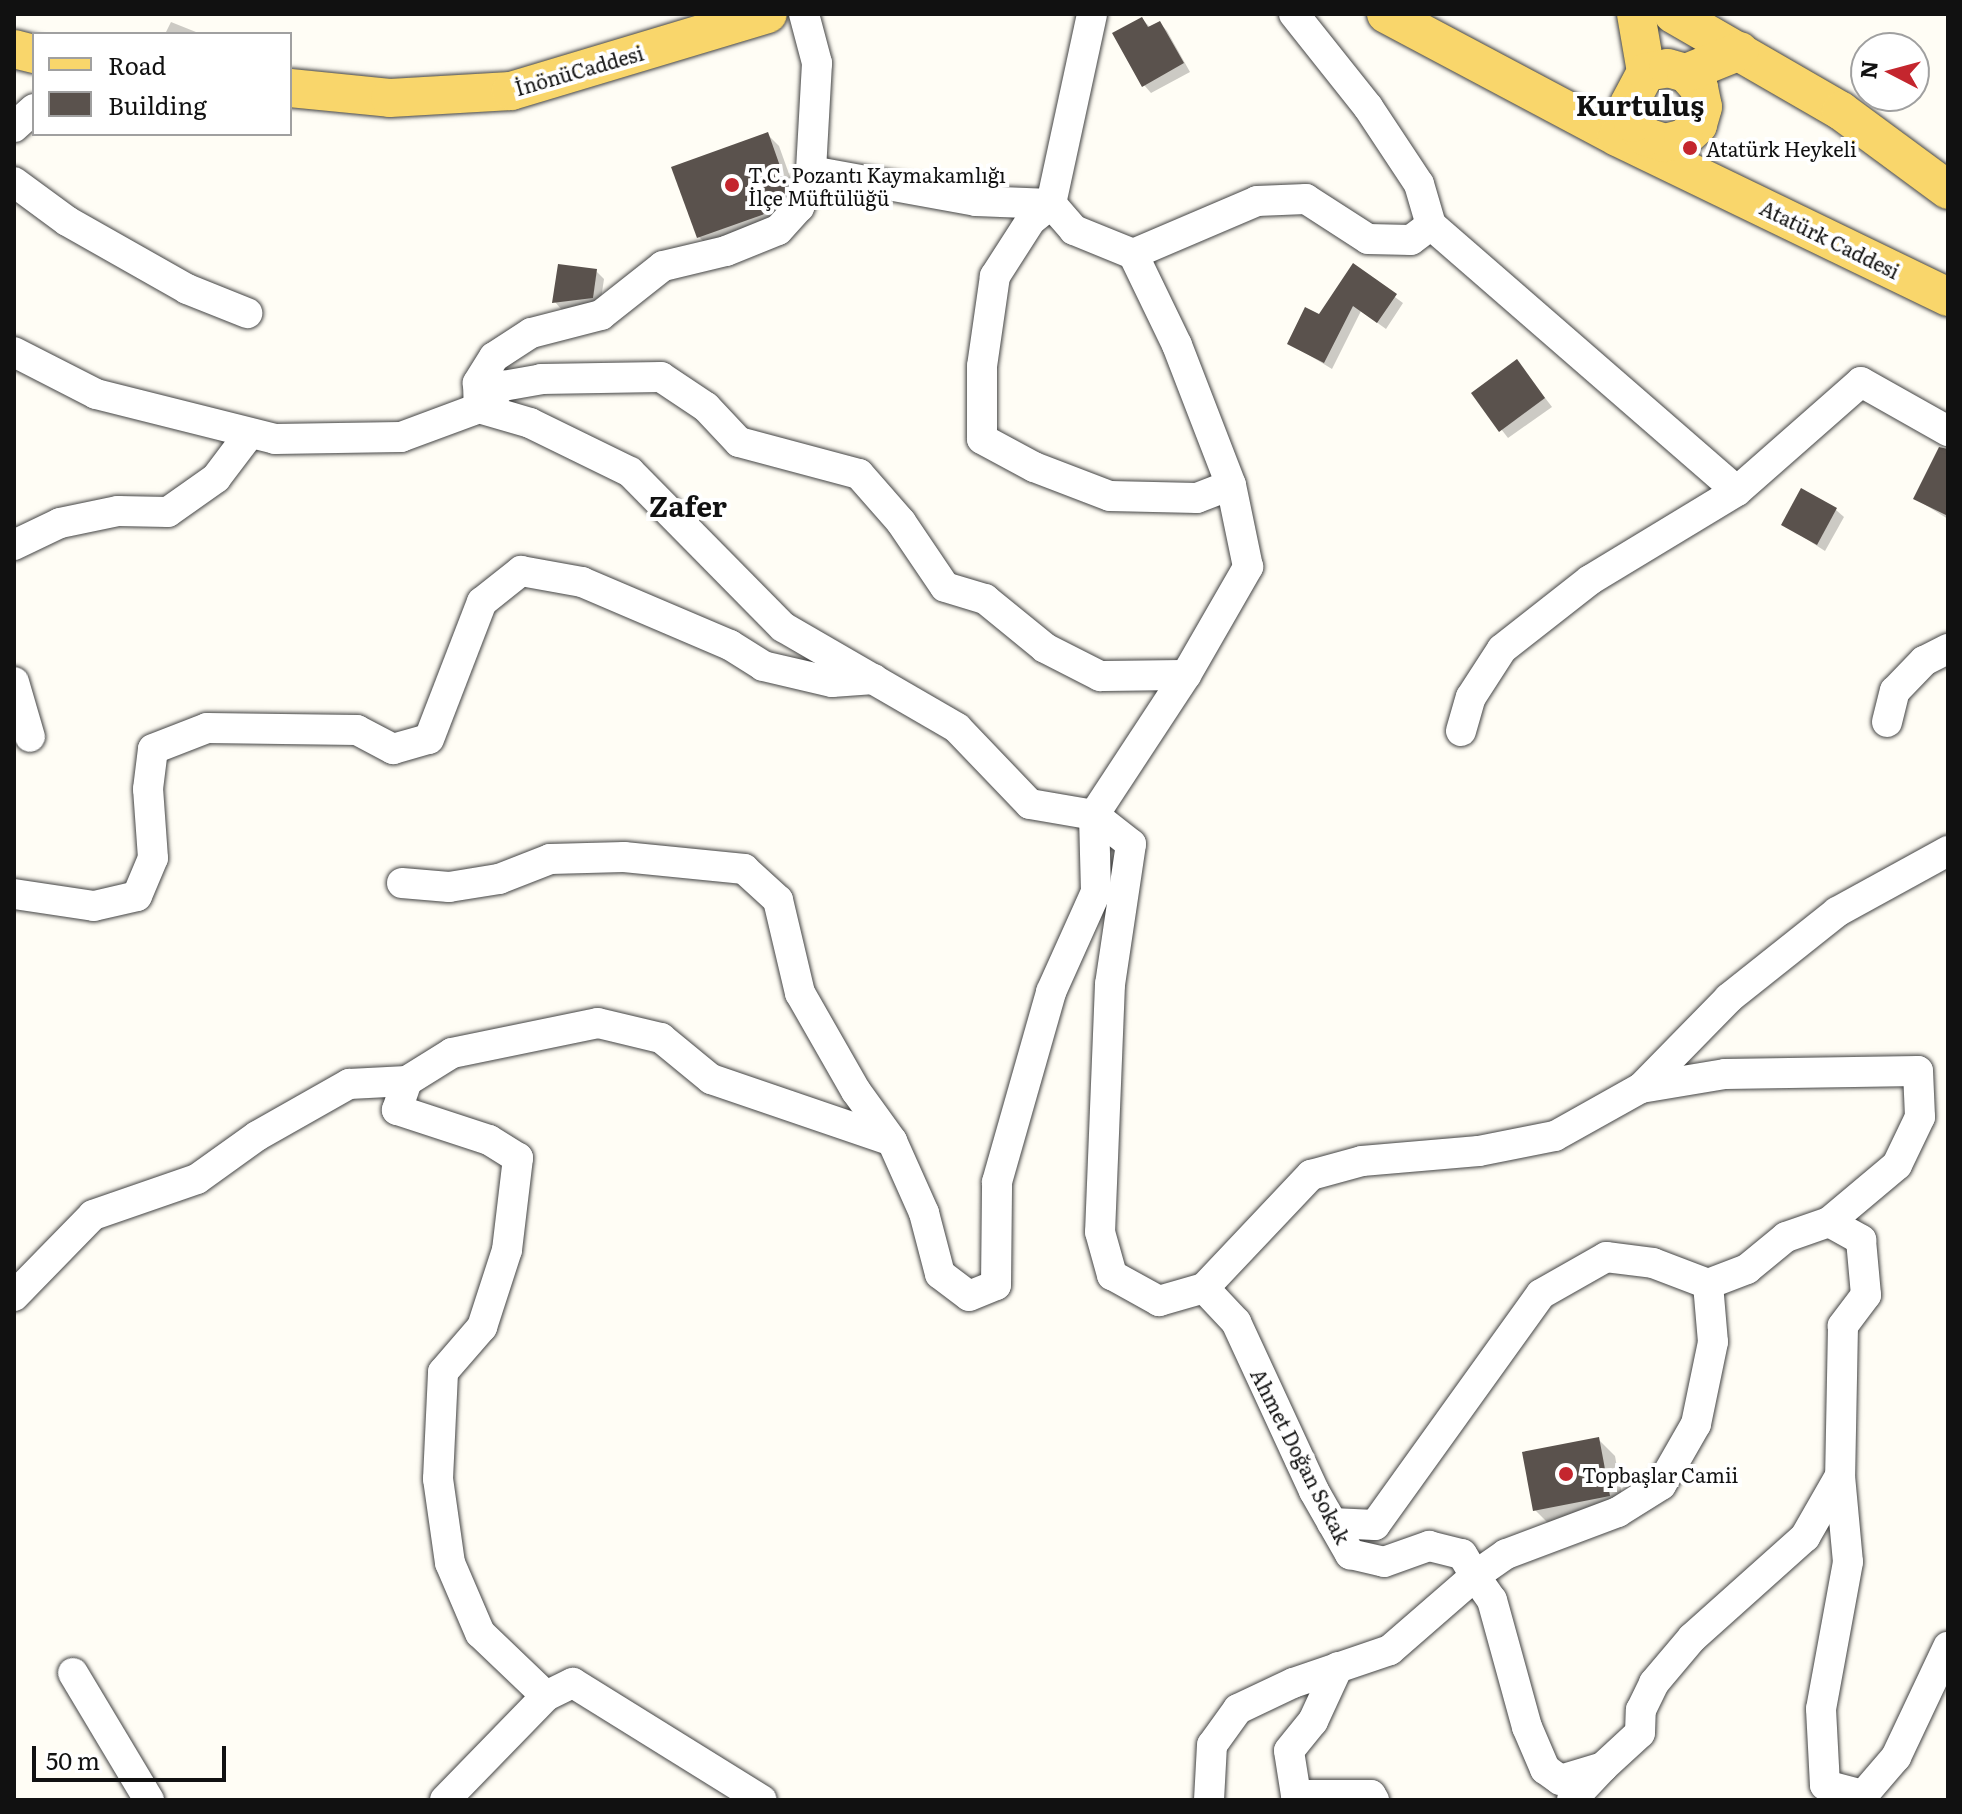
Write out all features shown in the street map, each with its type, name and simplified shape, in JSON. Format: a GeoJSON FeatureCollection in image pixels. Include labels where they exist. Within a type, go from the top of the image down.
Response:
{"type":"FeatureCollection","features":[{"type":"Feature","properties":{"kind":"main road","name":"İnönüCaddesi"},"geometry":{"type":"LineString","coordinates":[[292,88],[390,98],[511,91],[768,14]]}},
{"type":"Feature","properties":{"kind":"main road"},"geometry":{"type":"LineString","coordinates":[[1386,14],[1573,110],[1617,137],[1711,180]]}},
{"type":"Feature","properties":{"kind":"main road"},"geometry":{"type":"LineString","coordinates":[[1573,110],[1638,88],[1668,68],[1686,73],[1699,88],[1703,107],[1698,125],[1684,138],[1665,143],[1646,137],[1633,123],[1638,88],[1636,14]]}},
{"type":"Feature","properties":{"kind":"main road"},"geometry":{"type":"LineString","coordinates":[[1673,14],[1841,111],[1948,190]]}},
{"type":"Feature","properties":{"kind":"main road"},"geometry":{"type":"LineString","coordinates":[[1686,73],[1740,51]]}},
{"type":"Feature","properties":{"kind":"main road"},"geometry":{"type":"LineString","coordinates":[[1684,138],[1711,180]]}},
{"type":"Feature","properties":{"kind":"main road","name":"Atatürk Caddesi"},"geometry":{"type":"LineString","coordinates":[[1711,180],[1948,297]]}},
{"type":"Feature","properties":{"kind":"street"},"geometry":{"type":"LineString","coordinates":[[479,408],[478,383],[494,357],[531,333],[601,315],[663,266],[726,251],[778,230],[799,207],[811,171],[817,63],[804,14]]}},
{"type":"Feature","properties":{"kind":"street"},"geometry":{"type":"LineString","coordinates":[[1092,14],[1051,204],[1031,220],[995,276],[982,366],[982,439],[1034,467],[1110,496],[1197,498],[1231,485]]}},
{"type":"Feature","properties":{"kind":"street"},"geometry":{"type":"LineString","coordinates":[[1294,14],[1368,107],[1410,171],[1431,225],[1737,491]]}},
{"type":"Feature","properties":{"kind":"street"},"geometry":{"type":"LineString","coordinates":[[14,127],[32,111]]}},
{"type":"Feature","properties":{"kind":"street"},"geometry":{"type":"LineString","coordinates":[[402,883],[449,887],[499,879],[550,859],[624,857],[744,869],[778,900],[800,993],[856,1091],[892,1141],[924,1213],[940,1274],[969,1296],[996,1285],[997,1182],[1051,992],[1096,892],[1094,815],[1186,675],[1248,567],[1231,485],[1177,345],[1133,254],[1074,230],[1051,204],[976,201],[811,171]]}},
{"type":"Feature","properties":{"kind":"street"},"geometry":{"type":"LineString","coordinates":[[14,182],[67,221],[187,289],[247,313]]}},
{"type":"Feature","properties":{"kind":"street"},"geometry":{"type":"LineString","coordinates":[[1133,254],[1257,201],[1306,199],[1368,239],[1411,240],[1431,225]]}},
{"type":"Feature","properties":{"kind":"street"},"geometry":{"type":"LineString","coordinates":[[14,352],[96,394],[275,439],[401,437],[479,408],[503,386],[541,379],[661,377],[706,407],[739,442],[859,474],[901,522],[945,587],[985,599],[1045,648],[1100,676],[1186,675]]}},
{"type":"Feature","properties":{"kind":"street"},"geometry":{"type":"LineString","coordinates":[[1461,731],[1471,697],[1502,649],[1590,580],[1737,491],[1861,382],[1948,431]]}},
{"type":"Feature","properties":{"kind":"street"},"geometry":{"type":"LineString","coordinates":[[479,408],[530,423],[630,472],[783,627],[957,728],[1030,804],[1094,815],[1131,844],[1110,984],[1100,1232],[1112,1275],[1159,1301],[1204,1288],[1311,1175],[1362,1161],[1479,1151],[1555,1136],[1641,1088],[1729,998],[1825,921],[1948,851]]}},
{"type":"Feature","properties":{"kind":"street"},"geometry":{"type":"LineString","coordinates":[[14,545],[60,523],[118,511],[168,512],[216,478],[250,433]]}},
{"type":"Feature","properties":{"kind":"street"},"geometry":{"type":"LineString","coordinates":[[14,894],[94,906],[137,896],[153,858],[148,789],[153,749],[207,728],[357,730],[393,749],[429,739],[482,602],[521,571],[582,582],[730,645],[763,666],[832,682],[874,679]]}},
{"type":"Feature","properties":{"kind":"street"},"geometry":{"type":"LineString","coordinates":[[1887,722],[1895,691],[1924,661],[1948,649]]}},
{"type":"Feature","properties":{"kind":"street"},"geometry":{"type":"LineString","coordinates":[[14,682],[30,737]]}},
{"type":"Feature","properties":{"kind":"street"},"geometry":{"type":"LineString","coordinates":[[14,1296],[93,1215],[197,1179],[257,1136],[349,1084],[407,1081],[452,1053],[478,1045],[598,1023],[661,1038],[711,1079],[892,1141]]}},
{"type":"Feature","properties":{"kind":"street"},"geometry":{"type":"LineString","coordinates":[[1332,1523],[1375,1525],[1541,1294],[1606,1257],[1653,1263],[1708,1284],[1747,1269],[1786,1237],[1829,1222],[1897,1165],[1920,1117],[1918,1071],[1725,1074],[1641,1088]]}},
{"type":"Feature","properties":{"kind":"street"},"geometry":{"type":"LineString","coordinates":[[407,1081],[397,1110],[489,1140],[518,1158],[507,1250],[482,1327],[443,1372],[438,1479],[450,1563],[480,1633],[546,1696]]}},
{"type":"Feature","properties":{"kind":"street"},"geometry":{"type":"LineString","coordinates":[[1829,1222],[1861,1240],[1866,1295],[1843,1326],[1840,1476],[1848,1562],[1821,1709],[1825,1785],[1860,1798],[1896,1757],[1948,1647]]}},
{"type":"Feature","properties":{"kind":"street"},"geometry":{"type":"LineString","coordinates":[[1209,1800],[1212,1745],[1238,1709],[1338,1667],[1390,1650],[1475,1576],[1506,1554],[1618,1512],[1661,1485],[1696,1424],[1713,1342],[1708,1284]]}},
{"type":"Feature","properties":{"kind":"street","name":"Ahmet Doğan Sokak"},"geometry":{"type":"LineString","coordinates":[[1204,1288],[1236,1322],[1332,1523],[1350,1554],[1384,1562],[1429,1546],[1462,1554],[1492,1600],[1527,1727],[1545,1769],[1560,1780],[1603,1767]]}},
{"type":"Feature","properties":{"kind":"street"},"geometry":{"type":"LineString","coordinates":[[1572,1800],[1640,1733],[1641,1710],[1654,1683],[1692,1638],[1805,1537],[1840,1476]]}},
{"type":"Feature","properties":{"kind":"street"},"geometry":{"type":"LineString","coordinates":[[1338,1667],[1313,1721],[1289,1751],[1296,1795],[1371,1795],[1374,1800]]}},
{"type":"Feature","properties":{"kind":"street"},"geometry":{"type":"LineString","coordinates":[[73,1673],[149,1800]]}},
{"type":"Feature","properties":{"kind":"street"},"geometry":{"type":"LineString","coordinates":[[445,1800],[546,1696],[573,1683],[762,1800]]}},
{"type":"Feature","properties":{"kind":"building"},"geometry":{"type":"Polygon","coordinates":[[[1142,17],[1148,27],[1160,21],[1184,63],[1142,87],[1112,33],[1142,17]]]}},
{"type":"Feature","properties":{"kind":"building","name":"T.C. Pozantı Kaymakamlığı İlçe Müftülüğü"},"geometry":{"type":"Polygon","coordinates":[[[768,132],[787,186],[783,198],[770,212],[697,238],[671,167],[768,132]]]}},
{"type":"Feature","properties":{"kind":"building"},"geometry":{"type":"Polygon","coordinates":[[[1353,263],[1397,294],[1377,323],[1353,306],[1324,363],[1287,344],[1305,307],[1319,314],[1353,263]]]}},
{"type":"Feature","properties":{"kind":"building"},"geometry":{"type":"Polygon","coordinates":[[[558,264],[597,269],[593,298],[552,303],[558,264]]]}},
{"type":"Feature","properties":{"kind":"building"},"geometry":{"type":"Polygon","coordinates":[[[1517,359],[1545,398],[1499,432],[1471,393],[1517,359]]]}},
{"type":"Feature","properties":{"kind":"building"},"geometry":{"type":"Polygon","coordinates":[[[1939,447],[1948,449],[1948,516],[1913,499],[1939,447]]]}},
{"type":"Feature","properties":{"kind":"building"},"geometry":{"type":"Polygon","coordinates":[[[1801,488],[1837,508],[1817,545],[1781,525],[1801,488]]]}},
{"type":"Feature","properties":{"kind":"building","name":"Topbaşlar Camii"},"geometry":{"type":"Polygon","coordinates":[[[1599,1437],[1610,1496],[1533,1511],[1522,1452],[1599,1437]]]}},
{"type":"Feature","properties":{"kind":"place","name":"Atatürk Heykeli"},"geometry":{"type":"Point","coordinates":[1690,148]}},
{"type":"Feature","properties":{"kind":"place","name":"T.C. Pozantı Kaymakamlığı İlçe Müftülüğü"},"geometry":{"type":"Point","coordinates":[732,185]}},
{"type":"Feature","properties":{"kind":"place","name":"Topbaşlar Camii"},"geometry":{"type":"Point","coordinates":[1566,1474]}},
{"type":"Feature","properties":{"kind":"district","name":"Kurtuluş"},"geometry":{"type":"Point","coordinates":[1640,104]}},
{"type":"Feature","properties":{"kind":"district","name":"Zafer"},"geometry":{"type":"Point","coordinates":[688,505]}}]}
